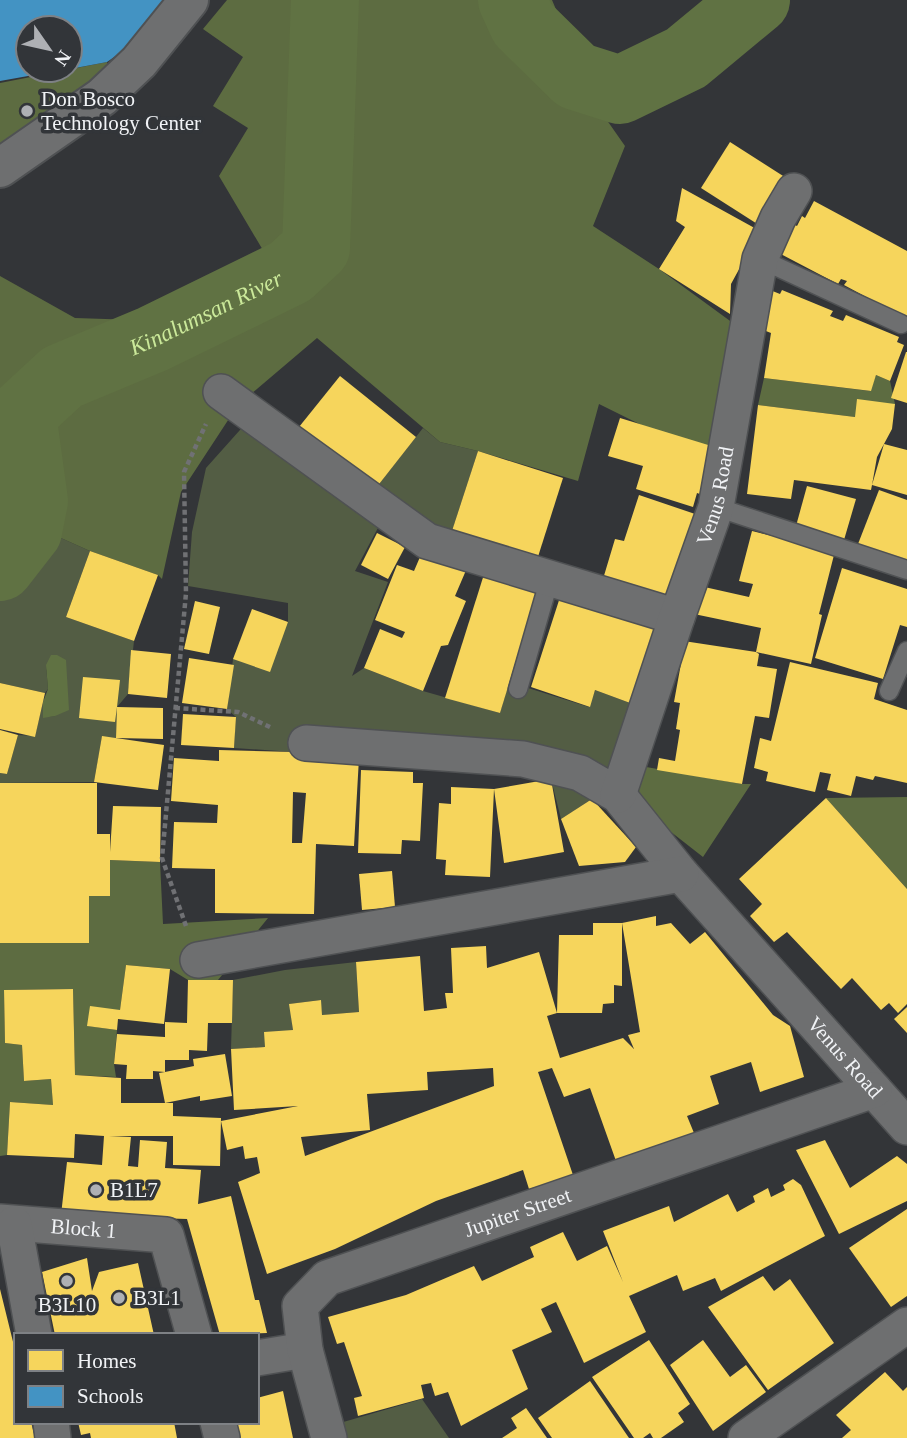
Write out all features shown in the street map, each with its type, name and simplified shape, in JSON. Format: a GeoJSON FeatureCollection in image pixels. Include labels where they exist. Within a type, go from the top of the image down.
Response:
{"type":"FeatureCollection","features":[{"type":"Feature","properties":{"kind":"street"},"geometry":{"type":"LineString","coordinates":[[0,168],[102,97],[139,62],[189,0]]}},
{"type":"Feature","properties":{"kind":"street","name":"Venus Road"},"geometry":{"type":"LineString","coordinates":[[618,796],[716,507],[760,259],[778,218],[794,191]]}},
{"type":"Feature","properties":{"kind":"street"},"geometry":{"type":"LineString","coordinates":[[221,392],[427,541],[677,617]]}},
{"type":"Feature","properties":{"kind":"street","name":"Venus Road"},"geometry":{"type":"LineString","coordinates":[[306,743],[523,758],[580,773],[618,796],[681,874],[907,1127]]}},
{"type":"Feature","properties":{"kind":"street"},"geometry":{"type":"LineString","coordinates":[[198,960],[681,874]]}},
{"type":"Feature","properties":{"kind":"street","name":"Jupiter Street"},"geometry":{"type":"LineString","coordinates":[[329,1438],[305,1350],[300,1306],[327,1278],[874,1090]]}},
{"type":"Feature","properties":{"kind":"street"},"geometry":{"type":"LineString","coordinates":[[7,1223],[34,1333]]}},
{"type":"Feature","properties":{"kind":"street","name":"Block 1"},"geometry":{"type":"LineString","coordinates":[[7,1223],[166,1235],[193,1333]]}},
{"type":"Feature","properties":{"kind":"street"},"geometry":{"type":"LineString","coordinates":[[746,1438],[907,1325]]}},
{"type":"Feature","properties":{"kind":"street"},"geometry":{"type":"LineString","coordinates":[[259,1358],[305,1350]]}},
{"type":"Feature","properties":{"kind":"lane"},"geometry":{"type":"LineString","coordinates":[[760,259],[901,324]]}},
{"type":"Feature","properties":{"kind":"lane"},"geometry":{"type":"LineString","coordinates":[[716,507],[907,570]]}},
{"type":"Feature","properties":{"kind":"lane"},"geometry":{"type":"LineString","coordinates":[[518,689],[550,578]]}},
{"type":"Feature","properties":{"kind":"lane"},"geometry":{"type":"LineString","coordinates":[[889,691],[907,651]]}},
{"type":"Feature","properties":{"kind":"path"},"geometry":{"type":"LineString","coordinates":[[198,960],[162,859],[186,593],[184,472],[221,392]]}},
{"type":"Feature","properties":{"kind":"path"},"geometry":{"type":"LineString","coordinates":[[175,708],[238,712],[306,743]]}},
{"type":"Feature","properties":{"kind":"shaded area"},"geometry":{"type":"Polygon","coordinates":[[[227,0],[552,0],[572,47],[576,76],[625,146],[593,226],[659,269],[737,326],[714,461],[599,404],[578,481],[440,442],[317,338],[238,405],[181,492],[162,579],[158,575],[90,551],[43,530],[0,588],[0,276],[75,318],[136,320],[224,289],[267,257],[219,176],[248,128],[213,106],[243,57],[203,29],[227,0]]]}},
{"type":"Feature","properties":{"kind":"shaded area"},"geometry":{"type":"Polygon","coordinates":[[[107,62],[109,74],[0,149],[0,83],[14,80],[14,84],[84,84],[84,67],[107,62]]]}},
{"type":"Feature","properties":{"kind":"shaded area"},"geometry":{"type":"Polygon","coordinates":[[[876,375],[890,381],[895,404],[855,417],[758,405],[764,378],[870,391],[876,375]]]}},
{"type":"Feature","properties":{"kind":"shaded area"},"geometry":{"type":"Polygon","coordinates":[[[248,421],[379,526],[355,571],[388,582],[352,676],[364,668],[423,691],[500,713],[509,682],[589,707],[595,690],[641,707],[611,803],[592,799],[561,819],[551,779],[234,748],[236,717],[227,709],[233,659],[288,622],[288,603],[188,586],[192,532],[206,468],[248,421]]]}},
{"type":"Feature","properties":{"kind":"shaded area"},"geometry":{"type":"Polygon","coordinates":[[[423,428],[440,442],[478,451],[450,537],[376,488],[423,428]]]}},
{"type":"Feature","properties":{"kind":"shaded area"},"geometry":{"type":"Polygon","coordinates":[[[43,530],[90,551],[66,617],[134,641],[128,694],[117,707],[116,738],[102,737],[94,782],[0,783],[0,773],[7,774],[18,735],[35,736],[43,702],[43,717],[55,716],[46,665],[48,689],[45,693],[0,683],[0,588],[43,530]]]}},
{"type":"Feature","properties":{"kind":"shaded area"},"geometry":{"type":"Polygon","coordinates":[[[51,655],[66,660],[69,710],[43,718],[43,702],[48,689],[46,665],[51,655]]]}},
{"type":"Feature","properties":{"kind":"shaded area"},"geometry":{"type":"Polygon","coordinates":[[[635,765],[751,784],[703,857],[625,796],[635,765]]]}},
{"type":"Feature","properties":{"kind":"shaded area"},"geometry":{"type":"Polygon","coordinates":[[[907,797],[907,889],[826,798],[907,797]]]}},
{"type":"Feature","properties":{"kind":"shaded area"},"geometry":{"type":"Polygon","coordinates":[[[110,860],[160,862],[163,924],[268,918],[218,980],[188,980],[170,969],[126,965],[120,1010],[88,1026],[117,1030],[114,1064],[116,1077],[75,1075],[73,989],[4,990],[5,1043],[22,1045],[24,1081],[51,1079],[53,1105],[10,1102],[7,1155],[0,1156],[0,943],[89,943],[89,896],[110,895],[110,860]]]}},
{"type":"Feature","properties":{"kind":"shaded area"},"geometry":{"type":"Polygon","coordinates":[[[356,962],[359,1012],[322,1015],[320,1000],[290,1004],[293,1030],[265,1047],[231,1049],[233,980],[285,970],[356,962]]]}},
{"type":"Feature","properties":{"kind":"shaded area"},"geometry":{"type":"Polygon","coordinates":[[[422,1399],[449,1438],[344,1438],[340,1423],[422,1399]]]}},
{"type":"Feature","properties":{"kind":"building: Homes"},"geometry":{"type":"Polygon","coordinates":[[[730,142],[791,181],[762,227],[701,188],[730,142]]]}},
{"type":"Feature","properties":{"kind":"building: Homes"},"geometry":{"type":"Polygon","coordinates":[[[682,188],[760,231],[731,284],[730,314],[659,269],[685,227],[676,221],[682,188]]]}},
{"type":"Feature","properties":{"kind":"building: Homes"},"geometry":{"type":"Polygon","coordinates":[[[814,201],[907,251],[907,319],[844,285],[847,281],[841,279],[838,284],[775,251],[793,224],[797,226],[802,216],[805,218],[814,201]]]}},
{"type":"Feature","properties":{"kind":"building: Homes"},"geometry":{"type":"Polygon","coordinates":[[[770,290],[780,294],[782,290],[833,311],[830,316],[843,321],[846,315],[899,337],[897,342],[904,345],[890,381],[876,375],[871,391],[764,378],[771,333],[758,328],[770,290]]]}},
{"type":"Feature","properties":{"kind":"building: Homes"},"geometry":{"type":"Polygon","coordinates":[[[907,352],[907,403],[891,398],[907,352]]]}},
{"type":"Feature","properties":{"kind":"building: Homes"},"geometry":{"type":"Polygon","coordinates":[[[340,376],[416,437],[376,488],[299,427],[340,376]]]}},
{"type":"Feature","properties":{"kind":"building: Homes"},"geometry":{"type":"Polygon","coordinates":[[[857,399],[895,404],[892,429],[877,457],[871,490],[794,480],[791,499],[747,494],[758,405],[855,417],[857,399]]]}},
{"type":"Feature","properties":{"kind":"building: Homes"},"geometry":{"type":"Polygon","coordinates":[[[620,418],[718,448],[708,497],[697,493],[693,507],[636,489],[643,466],[608,456],[620,418]]]}},
{"type":"Feature","properties":{"kind":"building: Homes"},"geometry":{"type":"Polygon","coordinates":[[[884,444],[907,450],[907,495],[872,485],[884,444]]]}},
{"type":"Feature","properties":{"kind":"building: Homes"},"geometry":{"type":"Polygon","coordinates":[[[478,451],[563,478],[536,563],[450,537],[478,451]]]}},
{"type":"Feature","properties":{"kind":"building: Homes"},"geometry":{"type":"Polygon","coordinates":[[[807,486],[856,499],[844,540],[796,526],[807,486]]]}},
{"type":"Feature","properties":{"kind":"building: Homes"},"geometry":{"type":"Polygon","coordinates":[[[879,490],[907,500],[907,562],[858,544],[879,490]]]}},
{"type":"Feature","properties":{"kind":"building: Homes"},"geometry":{"type":"Polygon","coordinates":[[[639,495],[701,516],[673,600],[603,579],[615,539],[624,541],[639,495]]]}},
{"type":"Feature","properties":{"kind":"building: Homes"},"geometry":{"type":"Polygon","coordinates":[[[752,531],[835,551],[819,614],[822,615],[811,664],[756,652],[761,628],[694,614],[700,586],[749,597],[753,584],[739,581],[752,531]]]}},
{"type":"Feature","properties":{"kind":"building: Homes"},"geometry":{"type":"Polygon","coordinates":[[[377,533],[405,547],[388,579],[361,565],[377,533]]]}},
{"type":"Feature","properties":{"kind":"building: Homes"},"geometry":{"type":"Polygon","coordinates":[[[423,550],[467,568],[455,596],[466,601],[448,645],[441,646],[423,691],[364,668],[380,629],[402,638],[405,632],[375,620],[397,565],[414,571],[423,550]]]}},
{"type":"Feature","properties":{"kind":"building: Homes"},"geometry":{"type":"Polygon","coordinates":[[[90,551],[158,575],[134,641],[66,617],[90,551]]]}},
{"type":"Feature","properties":{"kind":"building: Homes"},"geometry":{"type":"Polygon","coordinates":[[[486,568],[539,585],[500,713],[445,698],[486,568]]]}},
{"type":"Feature","properties":{"kind":"building: Homes"},"geometry":{"type":"Polygon","coordinates":[[[842,568],[907,589],[907,627],[900,625],[883,679],[815,658],[842,568]]]}},
{"type":"Feature","properties":{"kind":"building: Homes"},"geometry":{"type":"Polygon","coordinates":[[[562,591],[669,632],[641,707],[595,690],[590,707],[531,687],[562,591]]]}},
{"type":"Feature","properties":{"kind":"building: Homes"},"geometry":{"type":"Polygon","coordinates":[[[195,601],[220,607],[209,654],[184,649],[195,601]]]}},
{"type":"Feature","properties":{"kind":"building: Homes"},"geometry":{"type":"Polygon","coordinates":[[[252,609],[288,622],[270,672],[233,659],[252,609]]]}},
{"type":"Feature","properties":{"kind":"building: Homes"},"geometry":{"type":"Polygon","coordinates":[[[677,640],[756,652],[759,654],[757,666],[777,669],[769,718],[755,716],[742,784],[657,770],[659,758],[675,761],[680,730],[676,729],[680,703],[674,702],[682,658],[674,657],[677,640]]]}},
{"type":"Feature","properties":{"kind":"building: Homes"},"geometry":{"type":"Polygon","coordinates":[[[131,650],[171,654],[167,698],[128,694],[131,650]]]}},
{"type":"Feature","properties":{"kind":"building: Homes"},"geometry":{"type":"Polygon","coordinates":[[[189,658],[234,665],[227,709],[182,703],[189,658]]]}},
{"type":"Feature","properties":{"kind":"building: Homes"},"geometry":{"type":"Polygon","coordinates":[[[790,662],[878,683],[874,699],[907,710],[907,783],[875,776],[873,780],[856,776],[851,796],[827,790],[831,774],[820,772],[815,792],[766,781],[768,772],[754,768],[760,738],[771,741],[790,662]]]}},
{"type":"Feature","properties":{"kind":"building: Homes"},"geometry":{"type":"Polygon","coordinates":[[[83,677],[120,680],[115,722],[79,718],[83,677]]]}},
{"type":"Feature","properties":{"kind":"building: Homes"},"geometry":{"type":"Polygon","coordinates":[[[0,683],[45,693],[35,737],[0,729],[0,683]]]}},
{"type":"Feature","properties":{"kind":"building: Homes"},"geometry":{"type":"Polygon","coordinates":[[[117,707],[163,708],[163,739],[116,738],[117,707]]]}},
{"type":"Feature","properties":{"kind":"building: Homes"},"geometry":{"type":"Polygon","coordinates":[[[183,714],[236,717],[234,748],[181,745],[183,714]]]}},
{"type":"Feature","properties":{"kind":"building: Homes"},"geometry":{"type":"Polygon","coordinates":[[[0,730],[18,735],[7,774],[0,773],[0,730]]]}},
{"type":"Feature","properties":{"kind":"building: Homes"},"geometry":{"type":"Polygon","coordinates":[[[102,736],[164,745],[158,790],[94,782],[102,736]]]}},
{"type":"Feature","properties":{"kind":"building: Homes"},"geometry":{"type":"Polygon","coordinates":[[[219,750],[294,752],[359,758],[354,846],[316,844],[314,914],[215,913],[215,869],[172,868],[174,822],[217,823],[218,805],[171,801],[174,758],[219,761],[219,750]],[[293,792],[292,843],[302,843],[306,793],[293,792]]]}},
{"type":"Feature","properties":{"kind":"building: Homes"},"geometry":{"type":"Polygon","coordinates":[[[361,770],[413,772],[413,783],[423,783],[420,841],[402,840],[401,854],[358,853],[361,770]]]}},
{"type":"Feature","properties":{"kind":"building: Homes"},"geometry":{"type":"Polygon","coordinates":[[[551,779],[564,852],[504,863],[494,789],[551,779]]]}},
{"type":"Feature","properties":{"kind":"building: Homes"},"geometry":{"type":"Polygon","coordinates":[[[0,783],[97,783],[97,834],[110,834],[110,852],[113,806],[161,807],[160,862],[110,860],[110,896],[89,896],[89,943],[0,943],[0,783]]]}},
{"type":"Feature","properties":{"kind":"building: Homes"},"geometry":{"type":"Polygon","coordinates":[[[451,787],[494,789],[490,877],[445,875],[446,860],[436,859],[439,803],[451,804],[451,787]]]}},
{"type":"Feature","properties":{"kind":"building: Homes"},"geometry":{"type":"Polygon","coordinates":[[[826,798],[907,889],[907,1004],[898,1013],[889,1003],[881,1010],[852,978],[841,989],[787,932],[774,942],[750,916],[762,904],[739,879],[826,798]]]}},
{"type":"Feature","properties":{"kind":"building: Homes"},"geometry":{"type":"Polygon","coordinates":[[[592,799],[636,847],[625,862],[579,866],[561,819],[592,799]]]}},
{"type":"Feature","properties":{"kind":"building: Homes"},"geometry":{"type":"Polygon","coordinates":[[[392,871],[395,907],[362,910],[359,874],[392,871]]]}},
{"type":"Feature","properties":{"kind":"building: Homes"},"geometry":{"type":"Polygon","coordinates":[[[656,916],[656,926],[671,923],[690,944],[705,932],[773,1015],[790,1026],[804,1077],[760,1092],[751,1062],[710,1076],[719,1104],[687,1116],[694,1133],[616,1161],[590,1088],[564,1097],[552,1068],[538,1072],[573,1175],[529,1189],[523,1170],[436,1201],[335,1249],[267,1274],[238,1182],[260,1173],[257,1157],[245,1159],[243,1146],[227,1150],[221,1121],[298,1106],[234,1110],[231,1049],[265,1047],[264,1032],[293,1030],[289,1004],[321,1000],[322,1015],[359,1012],[356,962],[420,956],[424,1011],[447,1008],[445,993],[453,993],[451,948],[486,946],[487,968],[539,952],[557,1013],[547,1016],[560,1058],[623,1038],[634,1049],[628,1035],[640,1032],[622,923],[656,916]],[[493,1068],[427,1072],[428,1090],[367,1094],[370,1130],[301,1137],[305,1156],[494,1086],[493,1068]]]}},
{"type":"Feature","properties":{"kind":"building: Homes"},"geometry":{"type":"Polygon","coordinates":[[[593,923],[622,923],[622,986],[614,985],[614,1003],[603,1004],[602,1013],[557,1013],[559,935],[593,935],[593,923]]]}},
{"type":"Feature","properties":{"kind":"building: Homes"},"geometry":{"type":"Polygon","coordinates":[[[126,965],[170,969],[164,1024],[118,1019],[117,1030],[87,1026],[90,1006],[120,1010],[126,965]]]}},
{"type":"Feature","properties":{"kind":"building: Homes"},"geometry":{"type":"Polygon","coordinates":[[[188,980],[233,980],[232,1023],[208,1023],[207,1051],[189,1050],[189,1060],[165,1060],[165,1072],[153,1071],[153,1079],[126,1079],[127,1065],[114,1064],[117,1034],[165,1037],[165,1022],[187,1023],[188,980]]]}},
{"type":"Feature","properties":{"kind":"building: Homes"},"geometry":{"type":"Polygon","coordinates":[[[73,989],[75,1075],[121,1078],[121,1103],[173,1103],[173,1116],[221,1118],[220,1166],[173,1165],[173,1136],[109,1136],[131,1137],[128,1166],[138,1167],[140,1140],[167,1142],[165,1168],[201,1170],[198,1204],[231,1196],[255,1300],[259,1300],[267,1333],[219,1333],[187,1219],[61,1215],[67,1162],[102,1165],[104,1136],[75,1134],[74,1158],[7,1155],[10,1102],[53,1105],[51,1079],[24,1081],[22,1045],[5,1043],[4,990],[73,989]]]}},
{"type":"Feature","properties":{"kind":"building: Homes"},"geometry":{"type":"Polygon","coordinates":[[[907,1007],[907,1033],[894,1019],[907,1007]]]}},
{"type":"Feature","properties":{"kind":"building: Homes"},"geometry":{"type":"Polygon","coordinates":[[[225,1054],[232,1096],[200,1101],[200,1096],[165,1103],[159,1073],[194,1066],[193,1059],[225,1054]]]}},
{"type":"Feature","properties":{"kind":"building: Homes"},"geometry":{"type":"Polygon","coordinates":[[[825,1140],[850,1188],[897,1156],[907,1164],[907,1201],[839,1234],[796,1150],[825,1140]]]}},
{"type":"Feature","properties":{"kind":"building: Homes"},"geometry":{"type":"Polygon","coordinates":[[[793,1179],[801,1185],[825,1236],[721,1291],[715,1278],[683,1291],[677,1275],[629,1296],[646,1332],[584,1363],[556,1302],[541,1309],[552,1332],[512,1350],[528,1389],[461,1426],[448,1392],[435,1396],[431,1383],[421,1385],[424,1398],[358,1416],[354,1398],[362,1396],[344,1342],[337,1344],[328,1317],[406,1295],[474,1266],[482,1281],[534,1257],[530,1247],[563,1232],[577,1261],[607,1246],[623,1282],[603,1231],[669,1206],[674,1222],[728,1194],[737,1212],[755,1202],[753,1196],[768,1188],[771,1197],[785,1190],[783,1185],[793,1179]]]}},
{"type":"Feature","properties":{"kind":"building: Homes"},"geometry":{"type":"Polygon","coordinates":[[[907,1209],[907,1296],[891,1307],[849,1248],[907,1209]]]}},
{"type":"Feature","properties":{"kind":"building: Homes"},"geometry":{"type":"Polygon","coordinates":[[[87,1258],[92,1291],[99,1272],[138,1263],[154,1333],[55,1333],[42,1272],[87,1258]]]}},
{"type":"Feature","properties":{"kind":"building: Homes"},"geometry":{"type":"Polygon","coordinates":[[[763,1276],[774,1291],[790,1279],[834,1343],[768,1390],[708,1307],[763,1276]]]}},
{"type":"Feature","properties":{"kind":"building: Homes"},"geometry":{"type":"Polygon","coordinates":[[[0,1289],[14,1346],[14,1424],[32,1424],[35,1438],[0,1438],[0,1289]]]}},
{"type":"Feature","properties":{"kind":"building: Homes"},"geometry":{"type":"Polygon","coordinates":[[[649,1340],[690,1404],[678,1413],[684,1422],[661,1438],[653,1438],[650,1433],[643,1438],[634,1438],[592,1377],[649,1340]]]}},
{"type":"Feature","properties":{"kind":"building: Homes"},"geometry":{"type":"Polygon","coordinates":[[[703,1340],[730,1377],[746,1365],[766,1392],[713,1431],[670,1365],[703,1340]]]}},
{"type":"Feature","properties":{"kind":"building: Homes"},"geometry":{"type":"Polygon","coordinates":[[[885,1372],[903,1391],[907,1387],[907,1438],[842,1438],[851,1430],[836,1415],[885,1372]]]}},
{"type":"Feature","properties":{"kind":"building: Homes"},"geometry":{"type":"Polygon","coordinates":[[[590,1381],[629,1438],[552,1438],[538,1418],[590,1381]]]}},
{"type":"Feature","properties":{"kind":"building: Homes"},"geometry":{"type":"Polygon","coordinates":[[[283,1391],[293,1438],[240,1438],[236,1424],[259,1424],[259,1397],[283,1391]]]}},
{"type":"Feature","properties":{"kind":"building: Homes"},"geometry":{"type":"Polygon","coordinates":[[[526,1408],[547,1438],[502,1438],[517,1428],[511,1418],[526,1408]]]}},
{"type":"Feature","properties":{"kind":"building: Homes"},"geometry":{"type":"Polygon","coordinates":[[[78,1424],[174,1424],[177,1438],[91,1438],[90,1433],[81,1435],[78,1424]]]}},
{"type":"Feature","properties":{"kind":"building: Schools"},"geometry":{"type":"Polygon","coordinates":[[[0,0],[163,0],[130,46],[107,62],[84,66],[84,14],[14,14],[14,78],[0,81],[0,0]]]}},
{"type":"Feature","properties":{"kind":"waterway","name":"Kinalumsan River"},"geometry":{"type":"LineString","coordinates":[[0,567],[28,531],[34,501],[22,414],[62,377],[153,339],[290,272],[316,248],[325,0]]}},
{"type":"Feature","properties":{"kind":"waterway","name":"Kinalumsan River"},"geometry":{"type":"LineString","coordinates":[[512,0],[523,24],[576,76],[620,90],[686,58],[756,0]]}},
{"type":"Feature","properties":{"kind":"place","name":"Don Bosco Technology Center"},"geometry":{"type":"Point","coordinates":[27,111]}},
{"type":"Feature","properties":{"kind":"place","name":"B1L7"},"geometry":{"type":"Point","coordinates":[96,1190]}},
{"type":"Feature","properties":{"kind":"place","name":"B3L10"},"geometry":{"type":"Point","coordinates":[67,1281]}},
{"type":"Feature","properties":{"kind":"place","name":"B3L1"},"geometry":{"type":"Point","coordinates":[119,1298]}}]}
